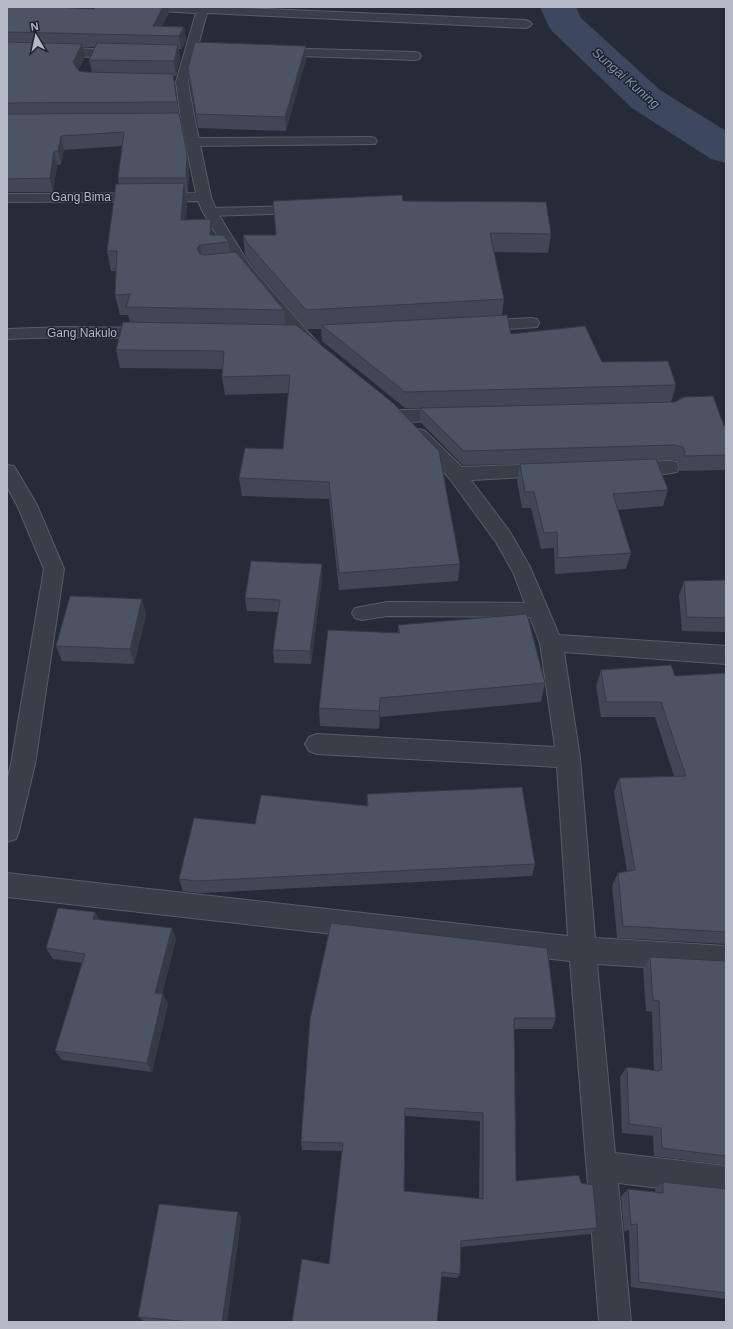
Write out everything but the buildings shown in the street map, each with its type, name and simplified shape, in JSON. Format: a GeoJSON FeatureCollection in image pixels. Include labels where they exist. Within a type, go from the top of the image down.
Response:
{"type":"FeatureCollection","features":[{"type":"Feature","properties":{"kind":"street"},"geometry":{"type":"LineString","coordinates":[[140,7],[203,8],[526,24]]}},
{"type":"Feature","properties":{"kind":"street"},"geometry":{"type":"LineString","coordinates":[[203,8],[182,82],[192,142],[204,197],[236,267],[302,336]]}},
{"type":"Feature","properties":{"kind":"street"},"geometry":{"type":"LineString","coordinates":[[7,50],[134,54]]}},
{"type":"Feature","properties":{"kind":"street"},"geometry":{"type":"LineString","coordinates":[[174,55],[207,51]]}},
{"type":"Feature","properties":{"kind":"street"},"geometry":{"type":"LineString","coordinates":[[262,52],[415,56]]}},
{"type":"Feature","properties":{"kind":"street"},"geometry":{"type":"LineString","coordinates":[[89,65],[94,53]]}},
{"type":"Feature","properties":{"kind":"street"},"geometry":{"type":"LineString","coordinates":[[168,82],[182,82]]}},
{"type":"Feature","properties":{"kind":"street"},"geometry":{"type":"LineString","coordinates":[[172,121],[188,121]]}},
{"type":"Feature","properties":{"kind":"street","name":"Gang Bima"},"geometry":{"type":"LineString","coordinates":[[7,198],[204,197]]}},
{"type":"Feature","properties":{"kind":"street"},"geometry":{"type":"LineString","coordinates":[[467,327],[531,324]]}},
{"type":"Feature","properties":{"kind":"street","name":"Gang Nakulo"},"geometry":{"type":"LineString","coordinates":[[7,334],[63,332],[167,334]]}},
{"type":"Feature","properties":{"kind":"street"},"geometry":{"type":"LineString","coordinates":[[278,335],[302,336],[326,346]]}},
{"type":"Feature","properties":{"kind":"street"},"geometry":{"type":"LineString","coordinates":[[382,401],[400,416],[457,474],[503,537],[523,572],[551,644],[557,676],[568,758],[615,1322]]}},
{"type":"Feature","properties":{"kind":"street"},"geometry":{"type":"LineString","coordinates":[[400,416],[464,414]]}},
{"type":"Feature","properties":{"kind":"street"},"geometry":{"type":"LineString","coordinates":[[608,468],[670,467]]}},
{"type":"Feature","properties":{"kind":"street"},"geometry":{"type":"LineString","coordinates":[[7,470],[27,505],[54,569],[23,764],[7,831]]}},
{"type":"Feature","properties":{"kind":"street"},"geometry":{"type":"LineString","coordinates":[[457,474],[562,470]]}},
{"type":"Feature","properties":{"kind":"street"},"geometry":{"type":"LineString","coordinates":[[551,644],[726,655]]}},
{"type":"Feature","properties":{"kind":"street"},"geometry":{"type":"LineString","coordinates":[[317,744],[568,758]]}},
{"type":"Feature","properties":{"kind":"street"},"geometry":{"type":"LineString","coordinates":[[7,885],[583,950],[726,959]]}},
{"type":"Feature","properties":{"kind":"street"},"geometry":{"type":"LineString","coordinates":[[601,1166],[726,1181]]}},
{"type":"Feature","properties":{"kind":"lane"},"geometry":{"type":"LineString","coordinates":[[192,142],[371,141]]}},
{"type":"Feature","properties":{"kind":"lane"},"geometry":{"type":"LineString","coordinates":[[210,212],[311,210]]}},
{"type":"Feature","properties":{"kind":"lane"},"geometry":{"type":"LineString","coordinates":[[362,613],[387,609],[538,610]]}},
{"type":"Feature","properties":{"kind":"waterway","name":"Sungai Kuning"},"geometry":{"type":"LineString","coordinates":[[558,7],[565,23],[646,99],[726,150]]}}]}
